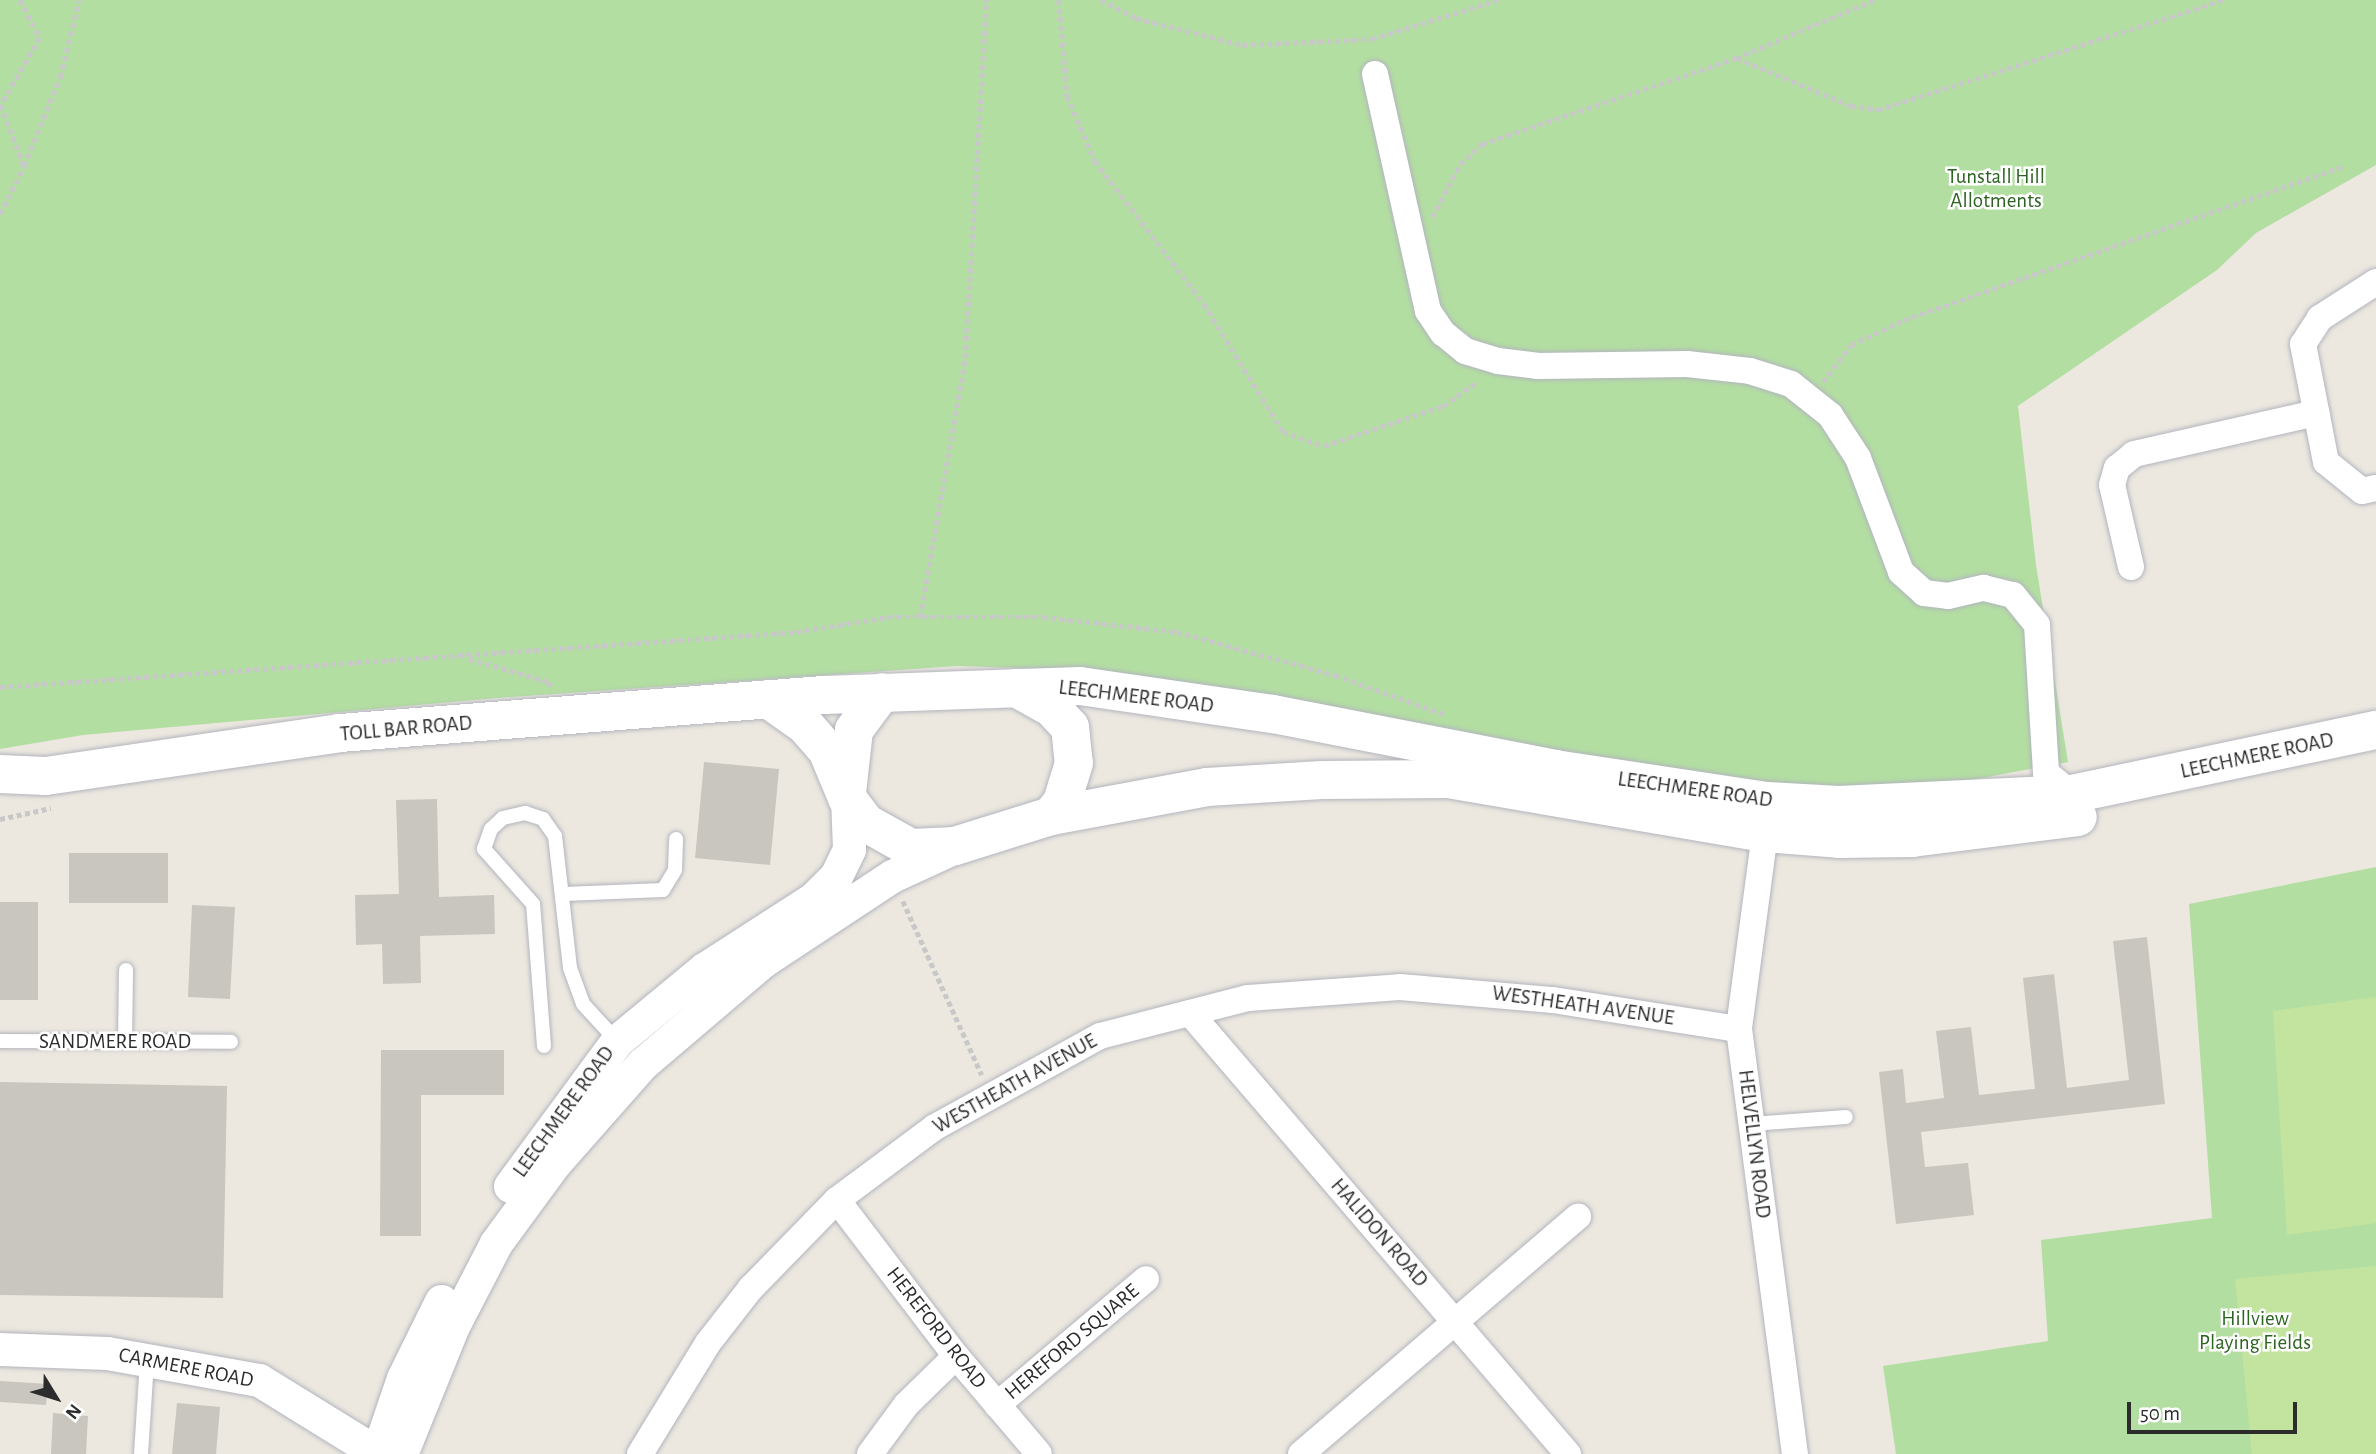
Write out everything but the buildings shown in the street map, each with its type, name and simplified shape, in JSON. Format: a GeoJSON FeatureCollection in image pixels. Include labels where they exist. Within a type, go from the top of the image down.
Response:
{"type":"FeatureCollection","features":[{"type":"Feature","properties":{"kind":"main road","name":"LEECHMERE ROAD"},"geometry":{"type":"LineString","coordinates":[[824,695],[1080,686],[1273,714],[1766,817],[1839,805],[2072,794],[2376,730]]}},
{"type":"Feature","properties":{"kind":"main road","name":"LEECHMERE ROAD"},"geometry":{"type":"LineString","coordinates":[[1016,688],[1052,708],[1070,727],[1074,763],[1062,802],[1051,816]]}},
{"type":"Feature","properties":{"kind":"main road","name":"LEECHMERE ROAD"},"geometry":{"type":"LineString","coordinates":[[847,798],[854,730],[882,692]]}},
{"type":"Feature","properties":{"kind":"main road","name":"TOLL BAR ROAD"},"geometry":{"type":"LineString","coordinates":[[0,774],[46,776],[340,733],[824,695]]}},
{"type":"Feature","properties":{"kind":"main road"},"geometry":{"type":"LineString","coordinates":[[768,699],[805,725],[827,750],[847,798],[866,823],[900,843],[955,846]]}},
{"type":"Feature","properties":{"kind":"main road","name":"LEECHMERE ROAD"},"geometry":{"type":"LineString","coordinates":[[955,846],[1051,816],[1207,787],[1448,779],[1766,817],[1912,838],[2050,822],[2376,757]]}},
{"type":"Feature","properties":{"kind":"main road","name":"TOLL BAR ROAD"},"geometry":{"type":"LineString","coordinates":[[0,793],[46,776]]}},
{"type":"Feature","properties":{"kind":"street"},"geometry":{"type":"LineString","coordinates":[[1375,74],[1428,311],[1443,333],[1465,351],[1505,362],[1750,370],[1791,384],[1830,415],[1858,458],[1902,572],[1924,593],[1948,596],[1984,589],[2013,595],[2038,625],[2046,773],[2072,794]]}},
{"type":"Feature","properties":{"kind":"street"},"geometry":{"type":"LineString","coordinates":[[2376,282],[2320,318],[2303,344],[2326,462],[2362,491],[2376,488]]}},
{"type":"Feature","properties":{"kind":"street"},"geometry":{"type":"LineString","coordinates":[[2131,567],[2112,485],[2117,468],[2134,454],[2316,413]]}},
{"type":"Feature","properties":{"kind":"street","name":"LEECHMERE ROAD"},"geometry":{"type":"LineString","coordinates":[[388,1448],[403,1378],[442,1298],[495,1209],[617,1041],[704,969],[814,898],[836,876],[849,849],[847,798]]}},
{"type":"Feature","properties":{"kind":"street","name":"HELVELLYN ROAD"},"geometry":{"type":"LineString","coordinates":[[1766,817],[1739,1029],[1795,1454]]}},
{"type":"Feature","properties":{"kind":"street","name":"LEECHMERE ROAD"},"geometry":{"type":"LineString","coordinates":[[388,1448],[496,1243],[553,1165],[642,1064],[763,961],[892,876],[955,846]]}},
{"type":"Feature","properties":{"kind":"street","name":"WESTHEATH AVENUE"},"geometry":{"type":"LineString","coordinates":[[640,1454],[708,1343],[751,1288],[837,1200],[894,1156],[991,1094],[1100,1036],[1248,998],[1326,988],[1400,986],[1539,998],[1739,1029]]}},
{"type":"Feature","properties":{"kind":"street","name":"HALIDON ROAD"},"geometry":{"type":"LineString","coordinates":[[1190,1013],[1568,1454]]}},
{"type":"Feature","properties":{"kind":"street","name":"HEREFORD ROAD"},"geometry":{"type":"LineString","coordinates":[[837,1200],[956,1356],[1039,1454]]}},
{"type":"Feature","properties":{"kind":"street"},"geometry":{"type":"LineString","coordinates":[[1301,1454],[1578,1217]]}},
{"type":"Feature","properties":{"kind":"street","name":"HEREFORD SQUARE"},"geometry":{"type":"LineString","coordinates":[[997,1405],[1146,1279]]}},
{"type":"Feature","properties":{"kind":"street","name":"CARMERE ROAD"},"geometry":{"type":"LineString","coordinates":[[0,1349],[148,1359],[259,1380],[321,1416],[388,1448]]}},
{"type":"Feature","properties":{"kind":"street"},"geometry":{"type":"LineString","coordinates":[[870,1454],[906,1405],[956,1356]]}},
{"type":"Feature","properties":{"kind":"lane"},"geometry":{"type":"LineString","coordinates":[[544,1046],[533,904],[484,849],[491,830],[502,818],[525,813],[543,819],[557,843],[570,968],[583,1003],[617,1041]]}},
{"type":"Feature","properties":{"kind":"lane"},"geometry":{"type":"LineString","coordinates":[[564,894],[663,890],[675,870],[676,839]]}},
{"type":"Feature","properties":{"kind":"lane"},"geometry":{"type":"LineString","coordinates":[[125,1042],[126,970]]}},
{"type":"Feature","properties":{"kind":"lane","name":"SANDMERE ROAD"},"geometry":{"type":"LineString","coordinates":[[0,1041],[231,1042]]}},
{"type":"Feature","properties":{"kind":"lane"},"geometry":{"type":"LineString","coordinates":[[1752,1124],[1846,1117]]}},
{"type":"Feature","properties":{"kind":"lane"},"geometry":{"type":"LineString","coordinates":[[141,1454],[148,1359]]}},
{"type":"Feature","properties":{"kind":"path"},"geometry":{"type":"LineString","coordinates":[[20,0],[40,38],[1,105],[24,166]]}},
{"type":"Feature","properties":{"kind":"path"},"geometry":{"type":"LineString","coordinates":[[0,214],[24,166],[60,77],[79,0]]}},
{"type":"Feature","properties":{"kind":"path"},"geometry":{"type":"LineString","coordinates":[[920,617],[965,358],[986,0]]}},
{"type":"Feature","properties":{"kind":"path"},"geometry":{"type":"LineString","coordinates":[[1059,0],[1067,96],[1095,161],[1204,304],[1283,432],[1324,446],[1443,406],[1505,362]]}},
{"type":"Feature","properties":{"kind":"path"},"geometry":{"type":"LineString","coordinates":[[1101,0],[1136,18],[1242,45],[1372,39],[1498,0]]}},
{"type":"Feature","properties":{"kind":"path"},"geometry":{"type":"LineString","coordinates":[[1416,253],[1460,164],[1482,144],[1736,58],[1874,0]]}},
{"type":"Feature","properties":{"kind":"path"},"geometry":{"type":"LineString","coordinates":[[1736,58],[1851,106],[1878,110],[2223,0]]}},
{"type":"Feature","properties":{"kind":"path"},"geometry":{"type":"LineString","coordinates":[[1809,399],[1851,345],[1904,320],[2343,166]]}},
{"type":"Feature","properties":{"kind":"path"},"geometry":{"type":"LineString","coordinates":[[0,687],[465,658],[920,617],[1043,617],[1177,632],[1335,675],[1453,717]]}},
{"type":"Feature","properties":{"kind":"path"},"geometry":{"type":"LineString","coordinates":[[465,658],[550,682],[554,716]]}},
{"type":"Feature","properties":{"kind":"path"},"geometry":{"type":"LineString","coordinates":[[892,876],[991,1094]]}},
{"type":"Feature","properties":{"kind":"green space","name":"Tunstall Hill Allotments"},"geometry":{"type":"Polygon","coordinates":[[[0,0],[2376,0],[2376,165],[2256,233],[2217,270],[2018,406],[2036,565],[2068,762],[1913,791],[1782,792],[1086,670],[957,666],[497,698],[83,735],[0,749],[0,0]]]}},
{"type":"Feature","properties":{"kind":"green space","name":"Hillview Playing Fields"},"geometry":{"type":"Polygon","coordinates":[[[2376,867],[2376,1454],[1896,1454],[1883,1366],[2048,1341],[2041,1240],[2212,1218],[2189,904],[2376,867]]]}},
{"type":"Feature","properties":{"kind":"green space"},"geometry":{"type":"Polygon","coordinates":[[[2376,997],[2376,1223],[2287,1235],[2273,1011],[2376,997]]]}},
{"type":"Feature","properties":{"kind":"green space"},"geometry":{"type":"Polygon","coordinates":[[[2376,1266],[2376,1454],[2252,1454],[2235,1279],[2376,1266]]]}}]}
